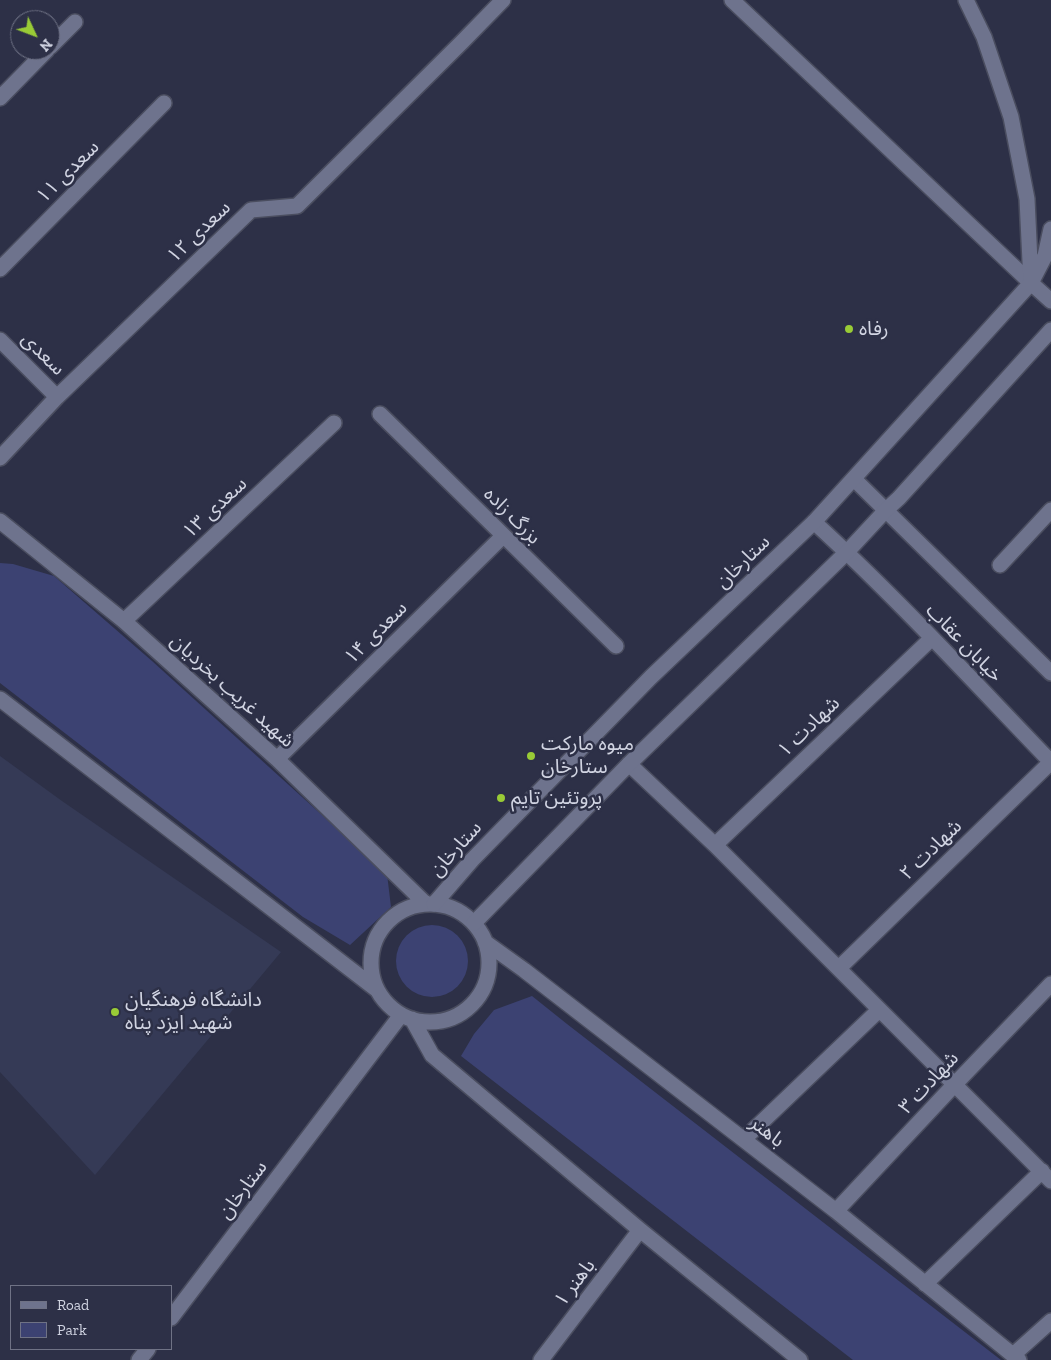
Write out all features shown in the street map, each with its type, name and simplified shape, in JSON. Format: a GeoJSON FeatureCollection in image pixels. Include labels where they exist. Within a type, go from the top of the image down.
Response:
{"type":"FeatureCollection","features":[{"type":"Feature","properties":{"kind":"street","name":"سعدی ۱۲"},"geometry":{"type":"LineString","coordinates":[[0,458],[58,397],[251,210],[296,206],[503,0]]}},
{"type":"Feature","properties":{"kind":"street"},"geometry":{"type":"LineString","coordinates":[[732,0],[1051,301]]}},
{"type":"Feature","properties":{"kind":"street"},"geometry":{"type":"LineString","coordinates":[[966,0],[984,37],[1011,117],[1027,199],[1031,283]]}},
{"type":"Feature","properties":{"kind":"street"},"geometry":{"type":"LineString","coordinates":[[60,38],[75,22]]}},
{"type":"Feature","properties":{"kind":"street"},"geometry":{"type":"LineString","coordinates":[[0,98],[38,60]]}},
{"type":"Feature","properties":{"kind":"street","name":"سعدی ۱۱"},"geometry":{"type":"LineString","coordinates":[[0,269],[164,103]]}},
{"type":"Feature","properties":{"kind":"street","name":"ستارخان"},"geometry":{"type":"LineString","coordinates":[[430,904],[650,677],[814,522],[1031,283],[1045,256],[1051,229]]}},
{"type":"Feature","properties":{"kind":"street"},"geometry":{"type":"LineString","coordinates":[[474,923],[629,764],[847,552],[899,498],[1051,330]]}},
{"type":"Feature","properties":{"kind":"street","name":"سعدی"},"geometry":{"type":"LineString","coordinates":[[0,340],[58,397]]}},
{"type":"Feature","properties":{"kind":"street","name":"بزرگ زاده"},"geometry":{"type":"LineString","coordinates":[[380,414],[616,646]]}},
{"type":"Feature","properties":{"kind":"street","name":"سعدی ۱۳"},"geometry":{"type":"LineString","coordinates":[[124,621],[334,423]]}},
{"type":"Feature","properties":{"kind":"street","name":"خیابان عقاب"},"geometry":{"type":"LineString","coordinates":[[854,478],[1051,673]]}},
{"type":"Feature","properties":{"kind":"street"},"geometry":{"type":"LineString","coordinates":[[1000,565],[1051,510]]}},
{"type":"Feature","properties":{"kind":"street","name":"شهید غریب بخردیان"},"geometry":{"type":"LineString","coordinates":[[0,521],[124,621],[277,759],[430,904]]}},
{"type":"Feature","properties":{"kind":"street","name":"خیابان عقاب"},"geometry":{"type":"LineString","coordinates":[[814,522],[847,552],[932,638],[1051,762]]}},
{"type":"Feature","properties":{"kind":"street","name":"سعدی ۱۴"},"geometry":{"type":"LineString","coordinates":[[277,759],[503,536]]}},
{"type":"Feature","properties":{"kind":"street","name":"شهادت ۱"},"geometry":{"type":"LineString","coordinates":[[714,845],[932,638]]}},
{"type":"Feature","properties":{"kind":"street"},"geometry":{"type":"LineString","coordinates":[[0,699],[376,989],[387,1004],[406,1017],[432,1055],[640,1230],[800,1360]]}},
{"type":"Feature","properties":{"kind":"street","name":"شهادت ۲"},"geometry":{"type":"LineString","coordinates":[[839,968],[1051,762]]}},
{"type":"Feature","properties":{"kind":"street"},"geometry":{"type":"LineString","coordinates":[[629,764],[839,968],[1047,1176],[925,1284]]}},
{"type":"Feature","properties":{"kind":"street"},"geometry":{"type":"LineString","coordinates":[[376,989],[371,966],[374,944],[385,924],[403,910],[430,904],[449,906],[462,913],[474,923],[485,942],[489,961],[487,979],[479,996],[466,1010],[449,1019],[431,1022],[406,1017]]}},
{"type":"Feature","properties":{"kind":"street","name":"باهنر"},"geometry":{"type":"LineString","coordinates":[[485,942],[836,1211],[1016,1358]]}},
{"type":"Feature","properties":{"kind":"street","name":"شهادت ۳"},"geometry":{"type":"LineString","coordinates":[[836,1211],[1051,984]]}},
{"type":"Feature","properties":{"kind":"street"},"geometry":{"type":"LineString","coordinates":[[744,1139],[879,1010]]}},
{"type":"Feature","properties":{"kind":"street","name":"ستارخان"},"geometry":{"type":"LineString","coordinates":[[172,1317],[406,1017]]}},
{"type":"Feature","properties":{"kind":"street","name":"باهنر ۱"},"geometry":{"type":"LineString","coordinates":[[541,1360],[640,1230]]}},
{"type":"Feature","properties":{"kind":"street"},"geometry":{"type":"LineString","coordinates":[[1016,1358],[1051,1321]]}},
{"type":"Feature","properties":{"kind":"street"},"geometry":{"type":"LineString","coordinates":[[139,1360],[147,1350]]}},
{"type":"Feature","properties":{"kind":"shaded area","name":"دانشگاه فرهنگیان شهید ایزد پناه"},"geometry":{"type":"Polygon","coordinates":[[[0,756],[281,952],[95,1175],[0,1072],[0,756]]]}},
{"type":"Feature","properties":{"kind":"green space"},"geometry":{"type":"Polygon","coordinates":[[[0,563],[13,564],[54,576],[152,661],[387,874],[391,907],[350,945],[303,917],[0,683],[0,563]]]}},
{"type":"Feature","properties":{"kind":"green space"},"geometry":{"type":"Polygon","coordinates":[[[432,925],[452,931],[462,941],[468,961],[462,981],[452,991],[432,997],[412,991],[402,981],[396,961],[402,941],[412,931],[432,925]]]}},
{"type":"Feature","properties":{"kind":"green space"},"geometry":{"type":"Polygon","coordinates":[[[532,996],[1001,1360],[853,1360],[461,1056],[474,1034],[494,1010],[532,996]]]}},
{"type":"Feature","properties":{"kind":"place","name":"رفاه"},"geometry":{"type":"Point","coordinates":[849,329]}},
{"type":"Feature","properties":{"kind":"place","name":"میوه مارکت ستارخان"},"geometry":{"type":"Point","coordinates":[531,756]}},
{"type":"Feature","properties":{"kind":"place","name":"پروتئین تایم"},"geometry":{"type":"Point","coordinates":[501,798]}},
{"type":"Feature","properties":{"kind":"place","name":"دانشگاه فرهنگیان شهید ایزد پناه"},"geometry":{"type":"Point","coordinates":[115,1012]}}]}
